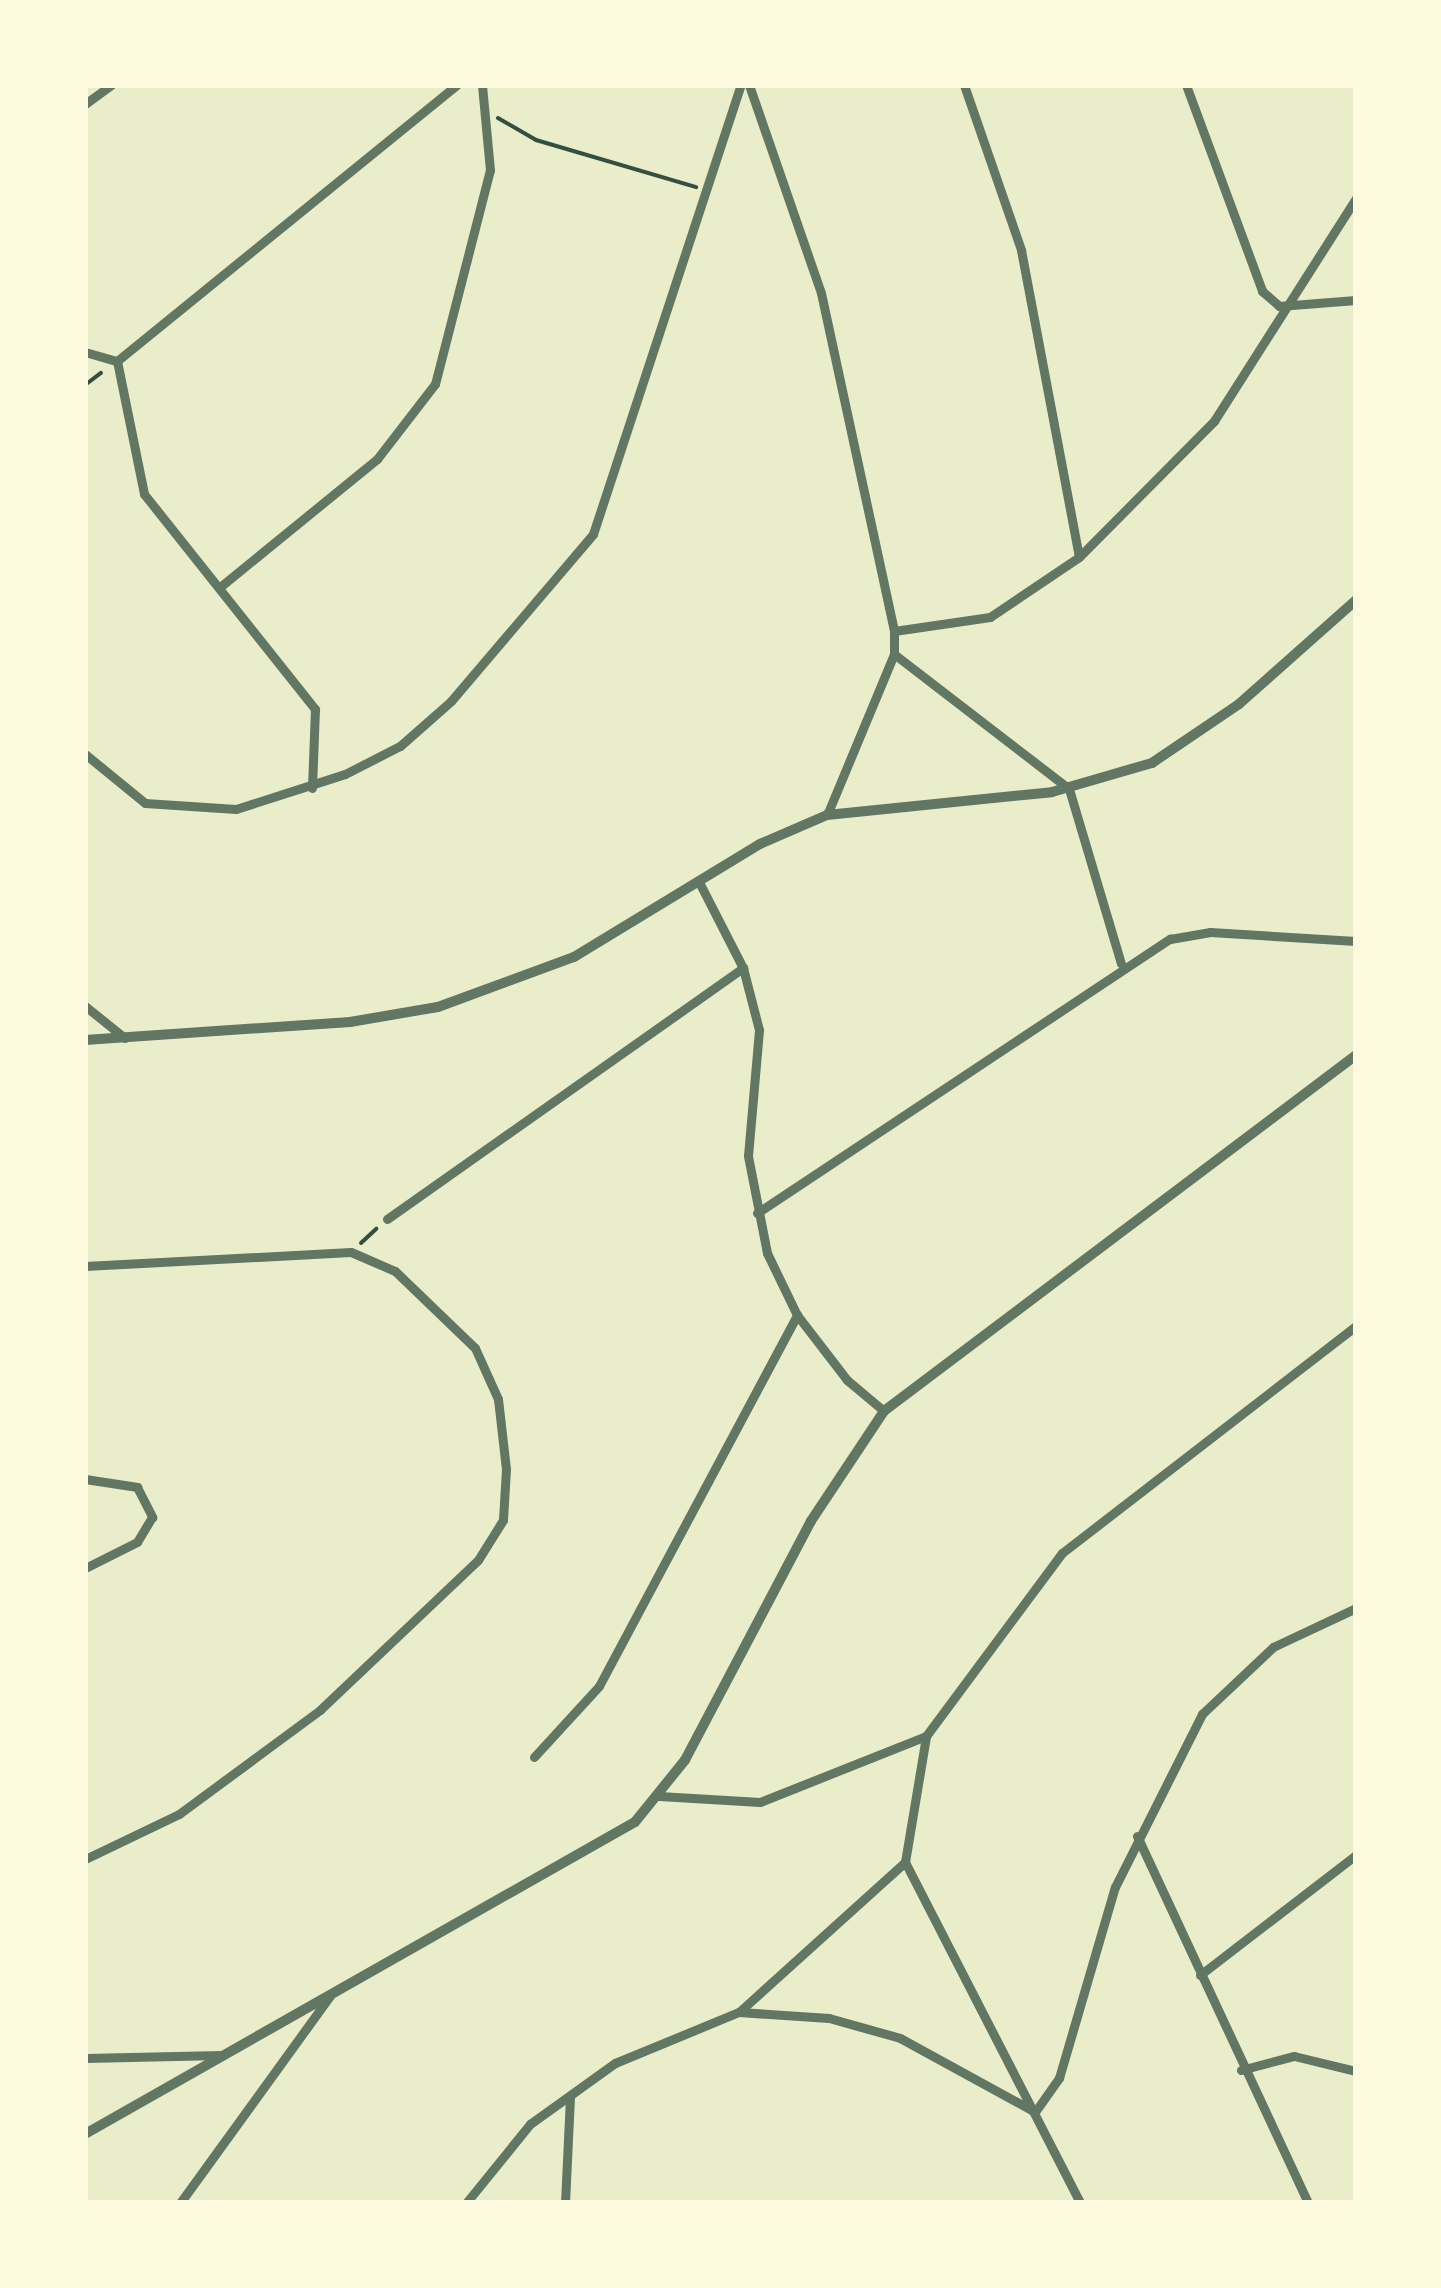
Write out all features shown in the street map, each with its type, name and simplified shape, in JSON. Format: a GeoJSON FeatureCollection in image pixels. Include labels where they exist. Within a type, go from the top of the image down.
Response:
{"type":"FeatureCollection","features":[{"type":"Feature","properties":{"kind":"street"},"geometry":{"type":"LineString","coordinates":[[85,104],[111,85]]}},
{"type":"Feature","properties":{"kind":"street"},"geometry":{"type":"LineString","coordinates":[[117,361],[457,85]]}},
{"type":"Feature","properties":{"kind":"street"},"geometry":{"type":"LineString","coordinates":[[220,587],[378,459],[435,384],[480,230],[490,112],[482,85]]}},
{"type":"Feature","properties":{"kind":"street"},"geometry":{"type":"LineString","coordinates":[[85,754],[145,803],[183,812],[312,788],[400,746],[451,702],[593,534],[712,191],[740,85]]}},
{"type":"Feature","properties":{"kind":"street"},"geometry":{"type":"LineString","coordinates":[[749,85],[821,293],[894,630],[894,654],[827,815]]}},
{"type":"Feature","properties":{"kind":"street"},"geometry":{"type":"LineString","coordinates":[[964,85],[1021,250],[1079,557]]}},
{"type":"Feature","properties":{"kind":"street"},"geometry":{"type":"LineString","coordinates":[[1186,85],[1249,269],[1279,306]]}},
{"type":"Feature","properties":{"kind":"street"},"geometry":{"type":"LineString","coordinates":[[894,630],[990,618],[1079,557],[1214,421],[1279,306],[1356,198]]}},
{"type":"Feature","properties":{"kind":"street"},"geometry":{"type":"LineString","coordinates":[[1279,306],[1356,300]]}},
{"type":"Feature","properties":{"kind":"street"},"geometry":{"type":"LineString","coordinates":[[85,352],[117,361]]}},
{"type":"Feature","properties":{"kind":"street"},"geometry":{"type":"LineString","coordinates":[[117,361],[144,494],[304,685],[319,730],[312,788]]}},
{"type":"Feature","properties":{"kind":"street"},"geometry":{"type":"LineString","coordinates":[[85,1040],[438,1007],[574,957],[700,882],[827,815],[1070,789],[1152,764],[1194,738],[1356,600]]}},
{"type":"Feature","properties":{"kind":"street"},"geometry":{"type":"LineString","coordinates":[[894,654],[1070,789],[1121,963]]}},
{"type":"Feature","properties":{"kind":"street"},"geometry":{"type":"LineString","coordinates":[[700,882],[744,968],[758,1030],[748,1156],[757,1214],[797,1314],[847,1380],[884,1411]]}},
{"type":"Feature","properties":{"kind":"street"},"geometry":{"type":"LineString","coordinates":[[757,1214],[1121,963],[1210,932],[1356,941]]}},
{"type":"Feature","properties":{"kind":"street"},"geometry":{"type":"LineString","coordinates":[[387,1219],[744,968]]}},
{"type":"Feature","properties":{"kind":"street"},"geometry":{"type":"LineString","coordinates":[[85,1006],[125,1038]]}},
{"type":"Feature","properties":{"kind":"street"},"geometry":{"type":"LineString","coordinates":[[85,2134],[605,1845],[659,1796],[811,1521],[884,1411],[1356,1056]]}},
{"type":"Feature","properties":{"kind":"street"},"geometry":{"type":"LineString","coordinates":[[85,1266],[351,1252],[395,1271],[474,1348],[498,1399],[503,1520],[478,1560],[320,1710],[180,1814],[85,1860]]}},
{"type":"Feature","properties":{"kind":"street"},"geometry":{"type":"LineString","coordinates":[[534,1757],[598,1686],[797,1314]]}},
{"type":"Feature","properties":{"kind":"street"},"geometry":{"type":"LineString","coordinates":[[1080,2203],[906,1862],[926,1736],[1062,1553],[1356,1326]]}},
{"type":"Feature","properties":{"kind":"street"},"geometry":{"type":"LineString","coordinates":[[85,1478],[137,1487],[152,1517],[137,1542],[85,1568]]}},
{"type":"Feature","properties":{"kind":"street"},"geometry":{"type":"LineString","coordinates":[[1034,2112],[1059,2078],[1137,1836],[1160,1782],[1234,1674],[1356,1608]]}},
{"type":"Feature","properties":{"kind":"street"},"geometry":{"type":"LineString","coordinates":[[659,1796],[760,1802],[926,1736]]}},
{"type":"Feature","properties":{"kind":"street"},"geometry":{"type":"LineString","coordinates":[[1137,1836],[1241,2070],[1308,2203]]}},
{"type":"Feature","properties":{"kind":"street"},"geometry":{"type":"LineString","coordinates":[[1200,1975],[1356,1855]]}},
{"type":"Feature","properties":{"kind":"street"},"geometry":{"type":"LineString","coordinates":[[739,2012],[906,1862]]}},
{"type":"Feature","properties":{"kind":"street"},"geometry":{"type":"LineString","coordinates":[[180,2203],[332,1994]]}},
{"type":"Feature","properties":{"kind":"street"},"geometry":{"type":"LineString","coordinates":[[466,2203],[508,2145],[570,2096],[668,2036],[739,2012],[829,2018],[900,2038],[1034,2112]]}},
{"type":"Feature","properties":{"kind":"street"},"geometry":{"type":"LineString","coordinates":[[85,2058],[232,2055]]}},
{"type":"Feature","properties":{"kind":"street"},"geometry":{"type":"LineString","coordinates":[[1241,2070],[1294,2056],[1356,2070]]}},
{"type":"Feature","properties":{"kind":"street"},"geometry":{"type":"LineString","coordinates":[[565,2203],[570,2096]]}},
{"type":"Feature","properties":{"kind":"path"},"geometry":{"type":"LineString","coordinates":[[490,112],[536,140],[712,191]]}},
{"type":"Feature","properties":{"kind":"path"},"geometry":{"type":"LineString","coordinates":[[351,1252],[387,1219]]}}]}
